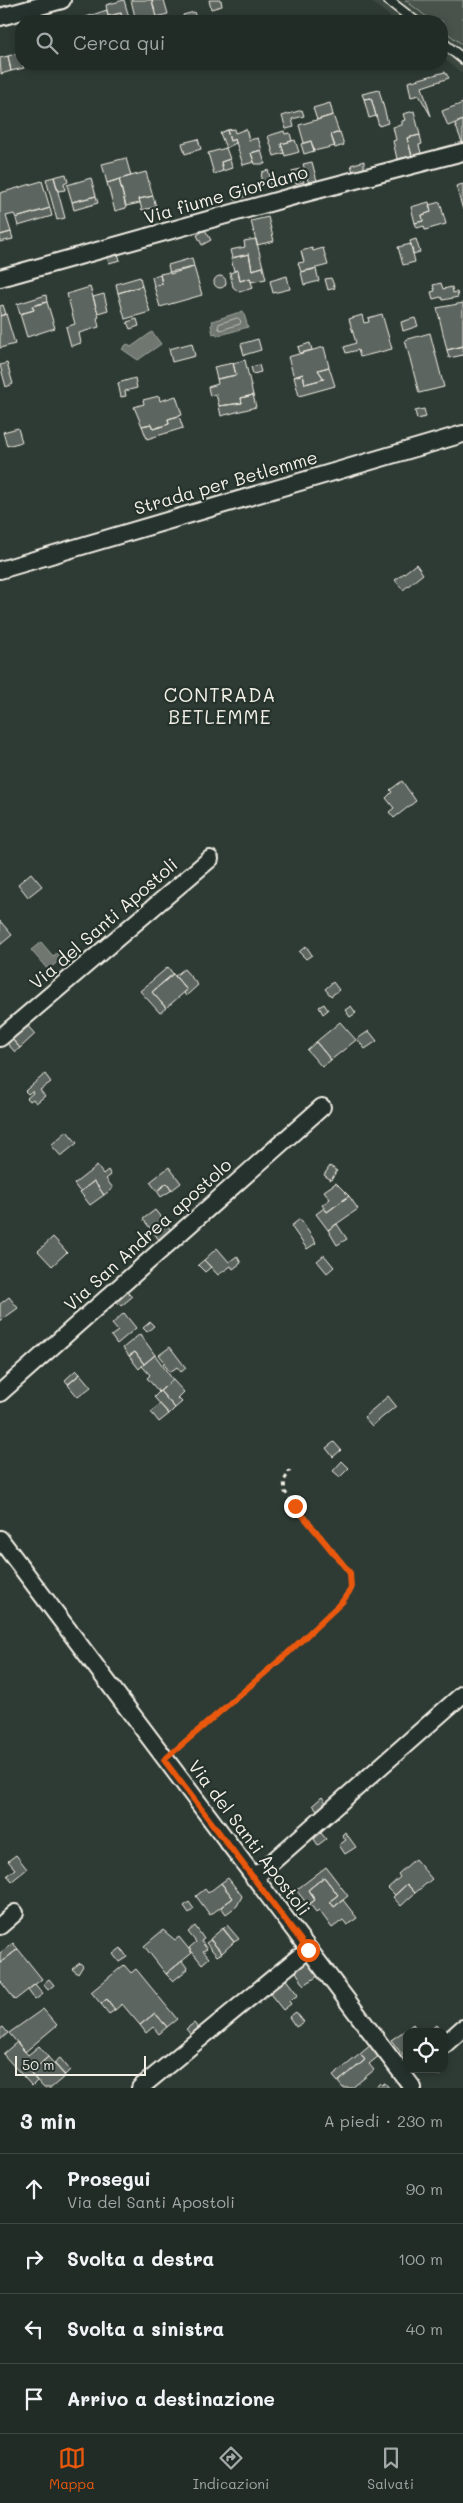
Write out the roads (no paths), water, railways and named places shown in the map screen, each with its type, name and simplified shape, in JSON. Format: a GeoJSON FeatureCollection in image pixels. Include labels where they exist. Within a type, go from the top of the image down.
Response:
{"type":"FeatureCollection","features":[{"type":"Feature","properties":{"kind":"street"},"geometry":{"type":"LineString","coordinates":[[0,16],[62,0]]}},
{"type":"Feature","properties":{"kind":"street","name":"Via fiume Giordano"},"geometry":{"type":"LineString","coordinates":[[0,278],[294,196],[463,152]]}},
{"type":"Feature","properties":{"kind":"street","name":"Strada per Betlemme"},"geometry":{"type":"LineString","coordinates":[[0,570],[463,434]]}},
{"type":"Feature","properties":{"kind":"street","name":"Via del Santi Apostoli"},"geometry":{"type":"LineString","coordinates":[[0,1038],[210,859]]}},
{"type":"Feature","properties":{"kind":"street","name":"Via San Andrea apostolo"},"geometry":{"type":"LineString","coordinates":[[0,1393],[322,1107]]}},
{"type":"Feature","properties":{"kind":"street","name":"Via del Santi Apostoli"},"geometry":{"type":"LineString","coordinates":[[0,1539],[254,1878],[412,2079]]}},
{"type":"Feature","properties":{"kind":"street"},"geometry":{"type":"LineString","coordinates":[[254,1878],[463,1694]]}},
{"type":"Feature","properties":{"kind":"street"},"geometry":{"type":"LineString","coordinates":[[0,1926],[15,1913]]}},
{"type":"Feature","properties":{"kind":"street"},"geometry":{"type":"LineString","coordinates":[[140,2088],[299,1957]]}},
{"type":"Feature","properties":{"kind":"street"},"geometry":{"type":"LineString","coordinates":[[448,2041],[463,2028]]}},
{"type":"Feature","properties":{"kind":"lane"},"geometry":{"type":"LineString","coordinates":[[388,0],[407,15]]}},
{"type":"Feature","properties":{"kind":"lane"},"geometry":{"type":"LineString","coordinates":[[448,47],[463,58]]}},
{"type":"Feature","properties":{"kind":"water"},"geometry":{"type":"Polygon","coordinates":[[[243,311],[248,327],[217,336],[216,333],[213,334],[212,321],[243,311]]]}},
{"type":"Feature","properties":{"kind":"water"},"geometry":{"type":"Polygon","coordinates":[[[152,332],[161,344],[138,360],[122,349],[127,344],[131,347],[152,332]]]}},
{"type":"Feature","properties":{"kind":"water"},"geometry":{"type":"Polygon","coordinates":[[[41,942],[53,956],[57,953],[62,958],[48,970],[31,950],[41,942]]]}},
{"type":"Feature","properties":{"kind":"district","name":"CONTRADA BETLEMME"},"geometry":{"type":"Point","coordinates":[220,706]}}]}
